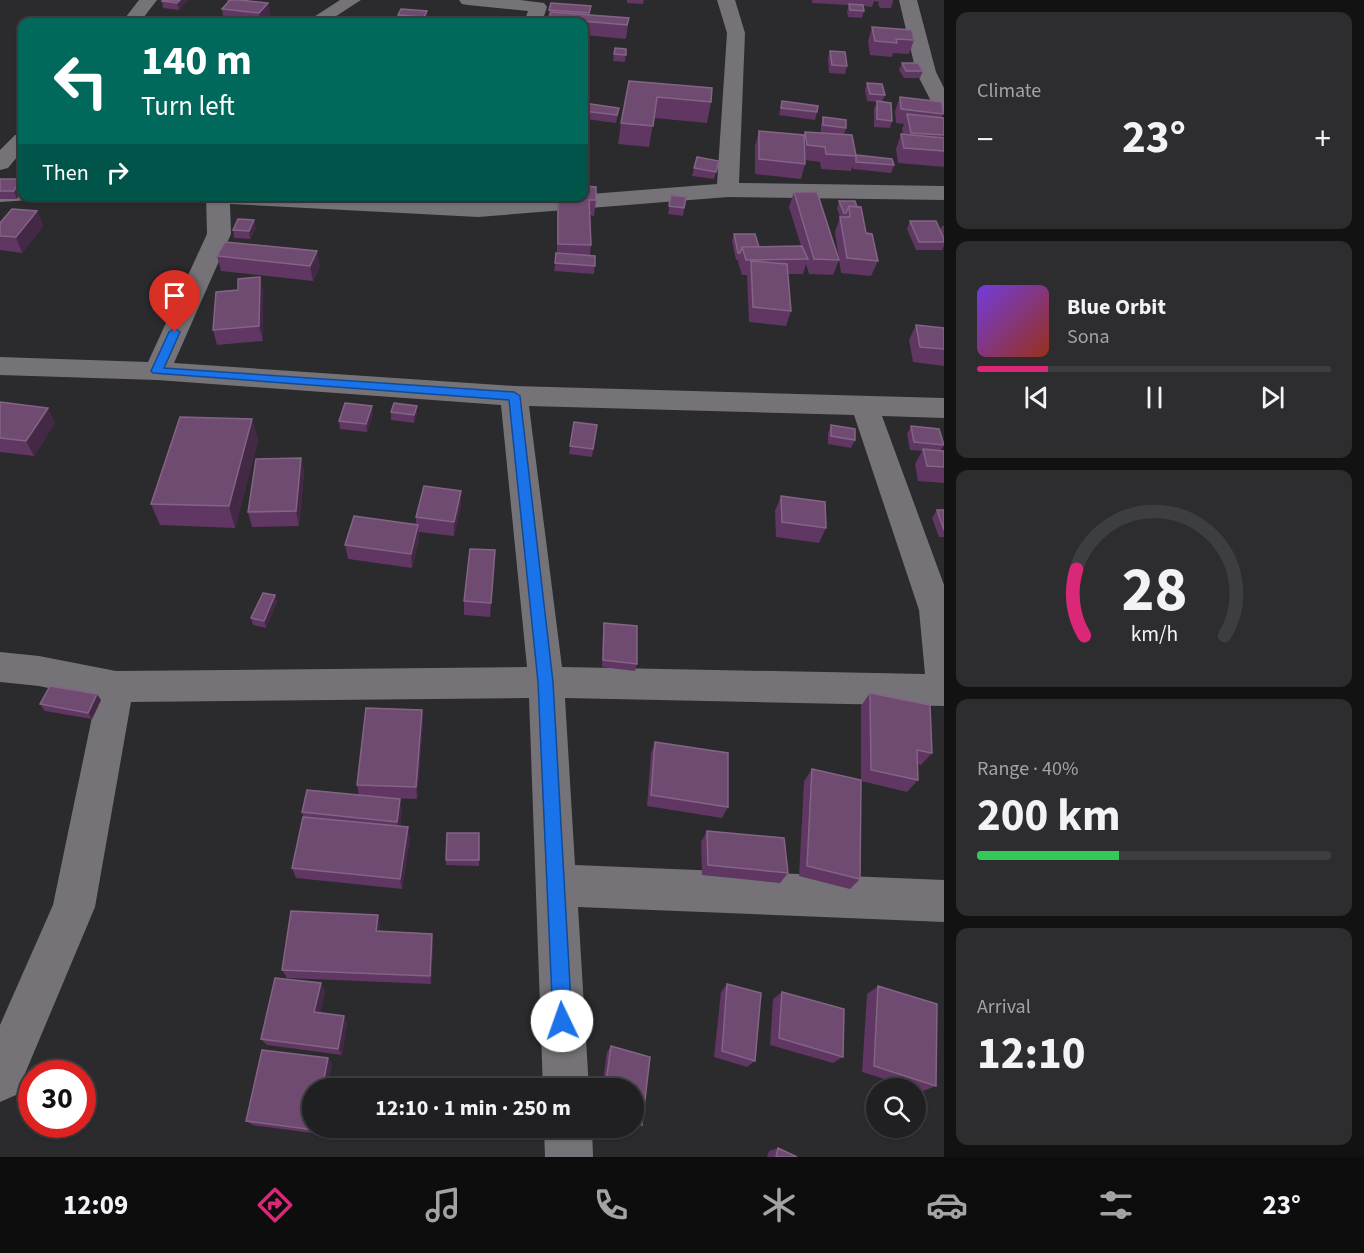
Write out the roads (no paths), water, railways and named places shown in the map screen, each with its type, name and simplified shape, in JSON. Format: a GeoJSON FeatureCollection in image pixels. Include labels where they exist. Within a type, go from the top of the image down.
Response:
{"type":"FeatureCollection","features":[{"type":"Feature","properties":{"kind":"street"},"geometry":{"type":"LineString","coordinates":[[134,18],[148,0]]}},
{"type":"Feature","properties":{"kind":"street"},"geometry":{"type":"LineString","coordinates":[[322,18],[352,0]]}},
{"type":"Feature","properties":{"kind":"street"},"geometry":{"type":"LineString","coordinates":[[468,0],[538,7],[534,18]]}},
{"type":"Feature","properties":{"kind":"street"},"geometry":{"type":"LineString","coordinates":[[726,0],[736,33],[728,190]]}},
{"type":"Feature","properties":{"kind":"street"},"geometry":{"type":"LineString","coordinates":[[908,0],[926,72],[944,107]]}},
{"type":"Feature","properties":{"kind":"street"},"geometry":{"type":"LineString","coordinates":[[0,163],[18,143]]}},
{"type":"Feature","properties":{"kind":"street"},"geometry":{"type":"LineString","coordinates":[[588,197],[728,190],[944,193]]}},
{"type":"Feature","properties":{"kind":"street"},"geometry":{"type":"LineString","coordinates":[[0,195],[18,195]]}},
{"type":"Feature","properties":{"kind":"street"},"geometry":{"type":"LineString","coordinates":[[157,371],[219,234],[218,201]]}},
{"type":"Feature","properties":{"kind":"street"},"geometry":{"type":"LineString","coordinates":[[405,201],[480,203],[518,201]]}},
{"type":"Feature","properties":{"kind":"street"},"geometry":{"type":"LineString","coordinates":[[0,366],[157,371],[514,396],[944,408]]}},
{"type":"Feature","properties":{"kind":"street"},"geometry":{"type":"LineString","coordinates":[[514,396],[546,682],[565,1078]]}},
{"type":"Feature","properties":{"kind":"street"},"geometry":{"type":"LineString","coordinates":[[865,407],[940,610],[944,682]]}},
{"type":"Feature","properties":{"kind":"street"},"geometry":{"type":"LineString","coordinates":[[0,667],[39,671],[116,687],[546,682],[944,690]]}},
{"type":"Feature","properties":{"kind":"street"},"geometry":{"type":"LineString","coordinates":[[0,1079],[74,907],[116,687]]}},
{"type":"Feature","properties":{"kind":"street"},"geometry":{"type":"LineString","coordinates":[[556,885],[944,901]]}},
{"type":"Feature","properties":{"kind":"street"},"geometry":{"type":"LineString","coordinates":[[568,1138],[569,1157]]}}]}
